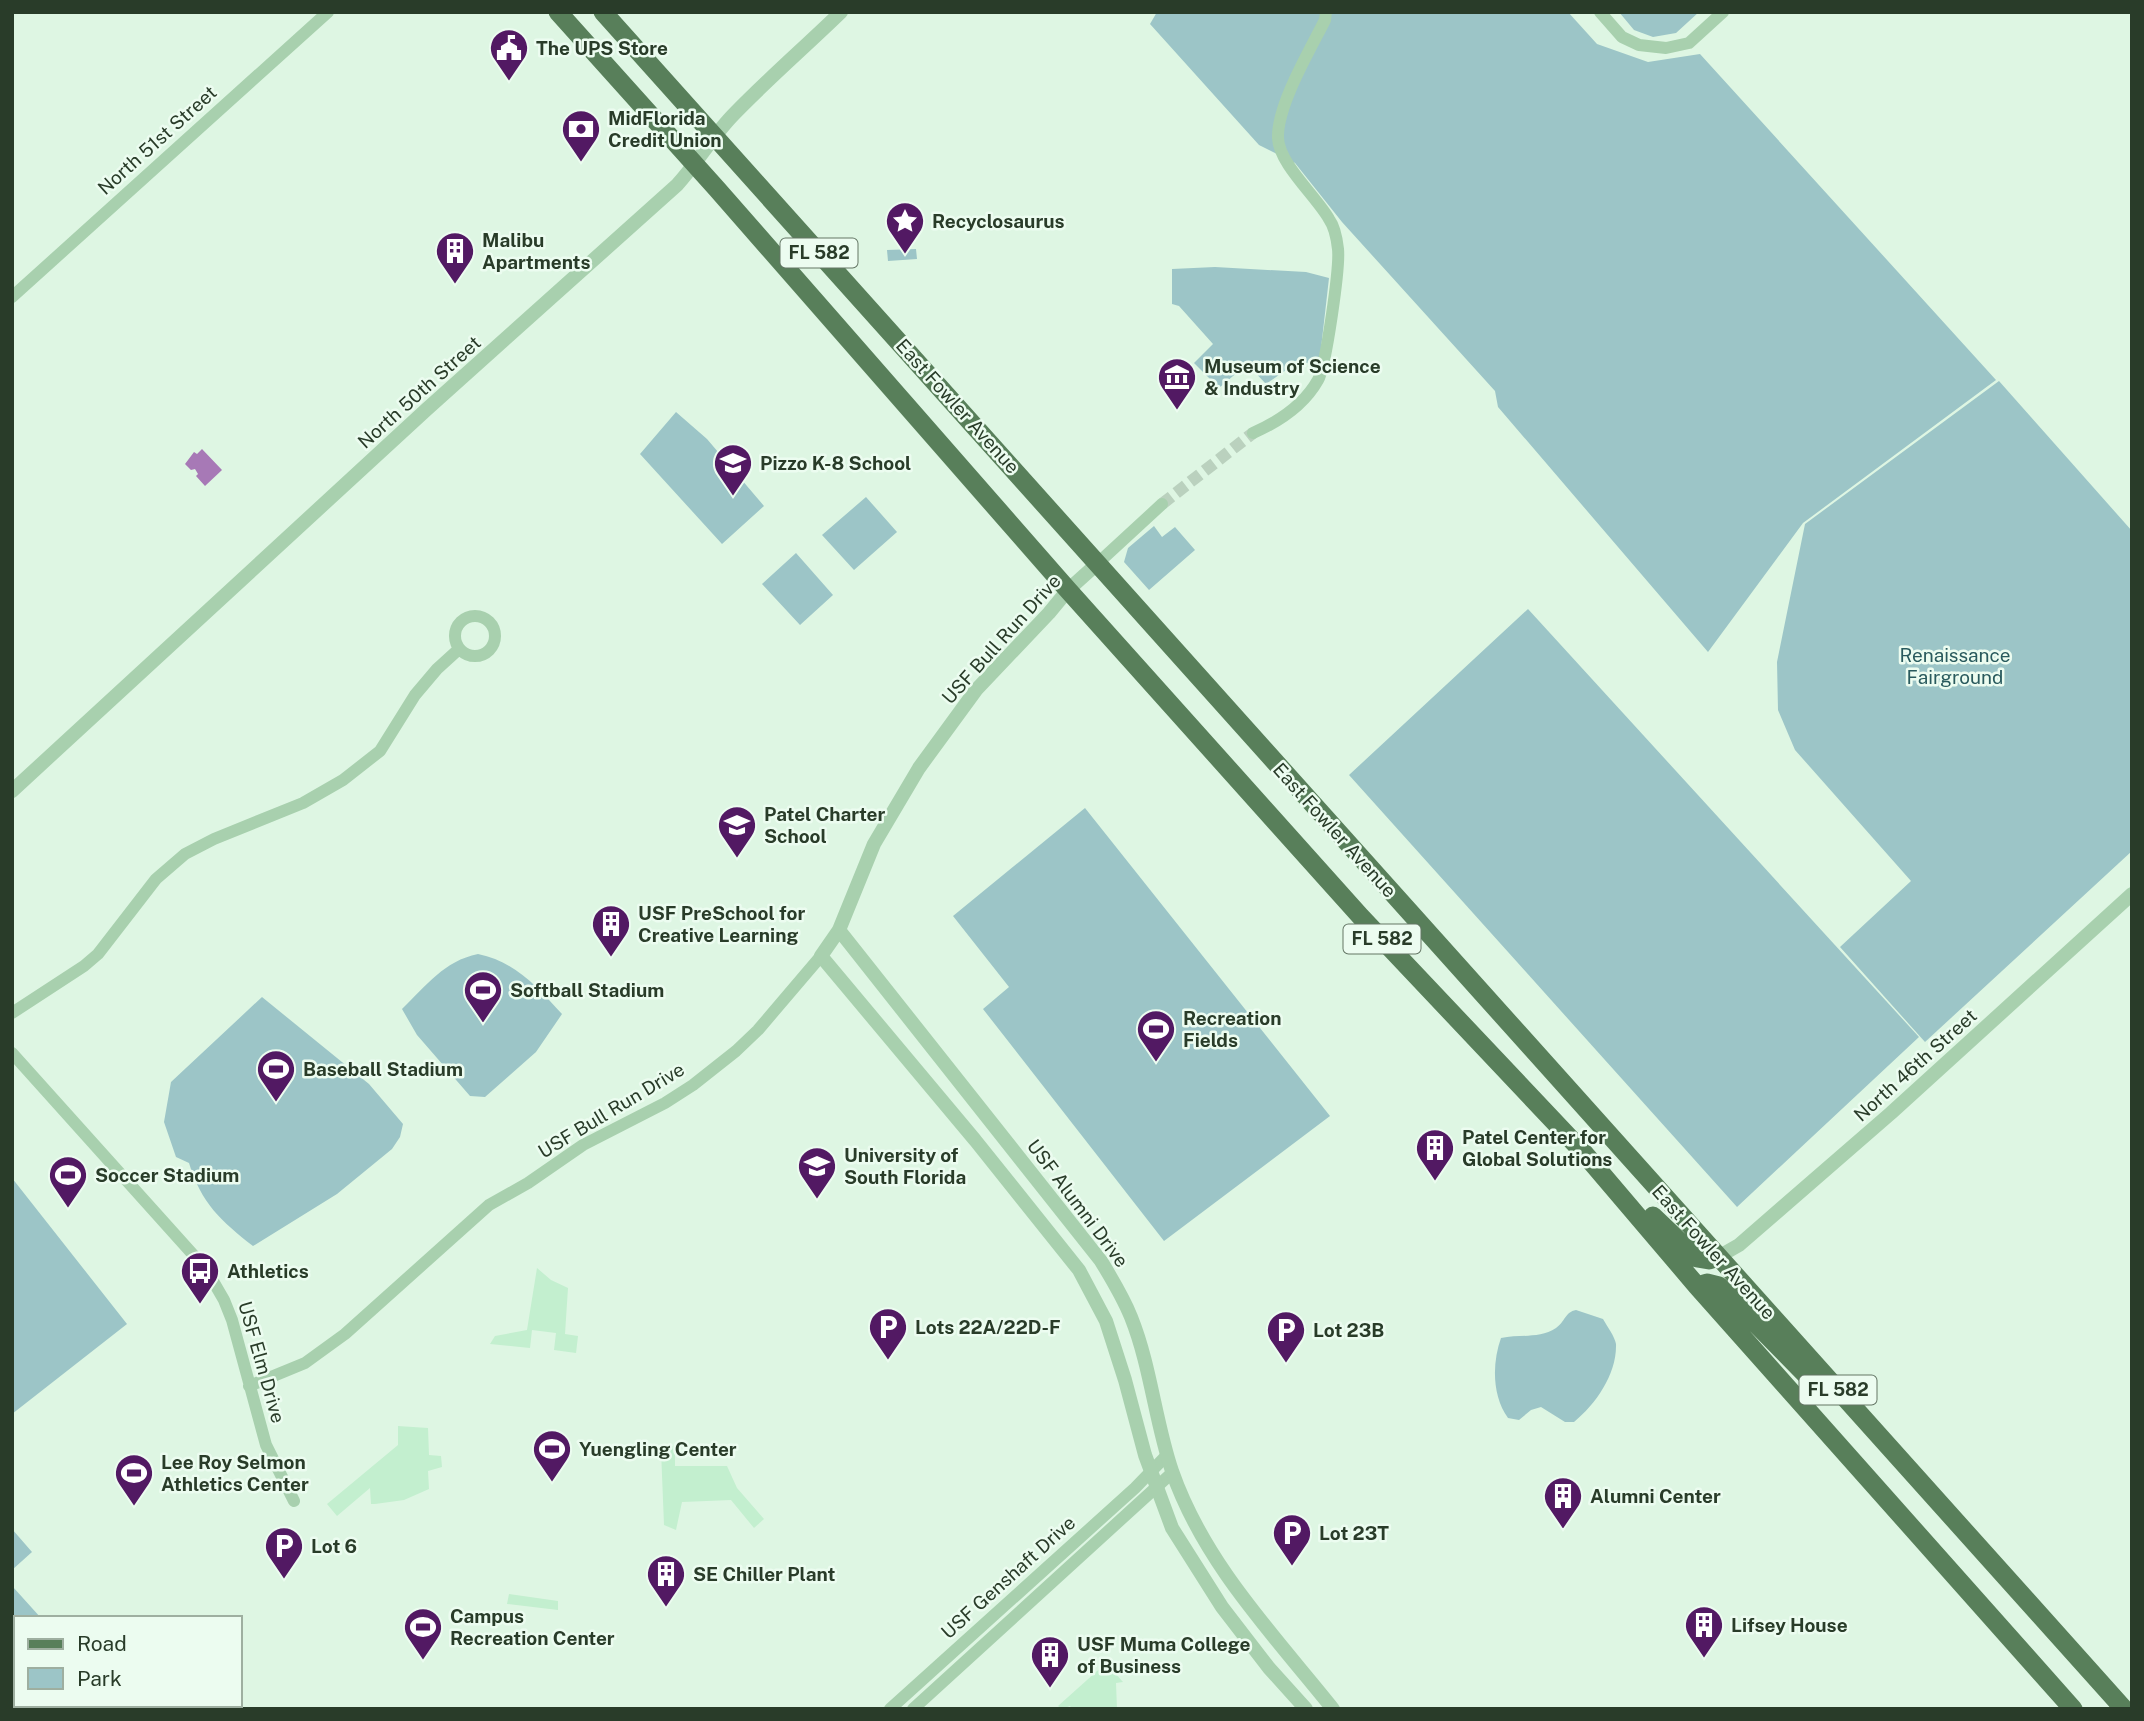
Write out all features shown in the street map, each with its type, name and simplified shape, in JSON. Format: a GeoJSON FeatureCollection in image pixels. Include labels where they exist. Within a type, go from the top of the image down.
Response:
{"type":"FeatureCollection","features":[{"type":"Feature","properties":{"kind":"main road","name":"East Fowler Avenue"},"geometry":{"type":"LineString","coordinates":[[558,12],[1068,590],[1361,917],[1583,1152],[1697,1286],[2073,1709]]}},
{"type":"Feature","properties":{"kind":"main road"},"geometry":{"type":"LineString","coordinates":[[594,12],[632,44]]}},
{"type":"Feature","properties":{"kind":"main road","name":"East Fowler Avenue"},"geometry":{"type":"LineString","coordinates":[[603,12],[1857,1411],[2117,1706]]}},
{"type":"Feature","properties":{"kind":"main road"},"geometry":{"type":"LineString","coordinates":[[1583,1152],[1606,1169],[1697,1258],[1709,1260],[1718,1256]]}},
{"type":"Feature","properties":{"kind":"main road"},"geometry":{"type":"LineString","coordinates":[[1697,1286],[1706,1283],[1718,1286],[1821,1391],[1857,1411]]}},
{"type":"Feature","properties":{"kind":"street","name":"North 50th Street"},"geometry":{"type":"LineString","coordinates":[[12,791],[427,409],[677,185],[735,113],[842,12]]}},
{"type":"Feature","properties":{"kind":"street"},"geometry":{"type":"LineString","coordinates":[[1253,433],[1277,422],[1320,379],[1333,305],[1338,274],[1338,248],[1330,220],[1283,156],[1278,139],[1292,88],[1325,20],[1326,12]]}},
{"type":"Feature","properties":{"kind":"street"},"geometry":{"type":"LineString","coordinates":[[1600,12],[1622,37],[1639,45],[1666,48],[1689,43],[1723,12]]}},
{"type":"Feature","properties":{"kind":"street","name":"North 51st Street"},"geometry":{"type":"LineString","coordinates":[[12,297],[327,13]]}},
{"type":"Feature","properties":{"kind":"street"},"geometry":{"type":"LineString","coordinates":[[1098,563],[1162,504]]}},
{"type":"Feature","properties":{"kind":"street","name":"USF Bull Run Drive"},"geometry":{"type":"LineString","coordinates":[[249,1386],[305,1363],[345,1334],[489,1205],[528,1183],[583,1145],[665,1103],[737,1051],[821,956],[839,930],[874,844],[919,768],[976,690],[1049,614],[1068,590],[1098,563]]}},
{"type":"Feature","properties":{"kind":"street"},"geometry":{"type":"LineString","coordinates":[[12,1013],[84,966],[97,954],[156,879],[185,854],[214,839],[303,803],[343,780],[380,751],[415,695],[459,649]]}},
{"type":"Feature","properties":{"kind":"street","name":"North 46th Street"},"geometry":{"type":"LineString","coordinates":[[1718,1256],[1739,1245],[1891,1113],[2132,894]]}},
{"type":"Feature","properties":{"kind":"street","name":"USF Alumni Drive"},"geometry":{"type":"LineString","coordinates":[[839,930],[1101,1261],[1132,1319],[1167,1455],[1197,1528],[1218,1563],[1333,1709]]}},
{"type":"Feature","properties":{"kind":"street","name":"USF Alumni Drive"},"geometry":{"type":"LineString","coordinates":[[821,956],[991,1159],[1079,1270],[1106,1321],[1156,1488],[1172,1528],[1202,1577],[1269,1668],[1306,1709]]}},
{"type":"Feature","properties":{"kind":"street","name":"USF Elm Drive"},"geometry":{"type":"LineString","coordinates":[[12,1053],[205,1269],[224,1300],[232,1320],[266,1445],[295,1501]]}},
{"type":"Feature","properties":{"kind":"street","name":"USF Genshaft Drive"},"geometry":{"type":"LineString","coordinates":[[890,1709],[1167,1455]]}},
{"type":"Feature","properties":{"kind":"street","name":"USF Genshaft Drive"},"geometry":{"type":"LineString","coordinates":[[913,1709],[1173,1472]]}},
{"type":"Feature","properties":{"kind":"green space"},"geometry":{"type":"Polygon","coordinates":[[[1157,12],[1568,12],[1597,44],[1648,62],[1700,54],[1996,380],[1803,523],[1708,652],[1498,407],[1495,391],[1342,222],[1295,163],[1259,145],[1150,24],[1157,12]]]}},
{"type":"Feature","properties":{"kind":"green space"},"geometry":{"type":"Polygon","coordinates":[[[1619,12],[1699,12],[1676,33],[1653,37],[1634,30],[1619,12]]]}},
{"type":"Feature","properties":{"kind":"green space"},"geometry":{"type":"Polygon","coordinates":[[[916,249],[917,259],[888,261],[887,250],[916,249]]]}},
{"type":"Feature","properties":{"kind":"green space"},"geometry":{"type":"Polygon","coordinates":[[[1215,267],[1306,272],[1329,278],[1319,366],[1299,361],[1266,384],[1247,364],[1219,388],[1194,363],[1213,344],[1179,306],[1172,304],[1172,269],[1215,267]]]}},
{"type":"Feature","properties":{"kind":"green space","name":"Renaissance Fairground"},"geometry":{"type":"Polygon","coordinates":[[[1999,381],[2132,531],[2132,851],[1925,1042],[1840,947],[1911,881],[1795,750],[1778,710],[1777,662],[1805,524],[1999,381]]]}},
{"type":"Feature","properties":{"kind":"green space"},"geometry":{"type":"Polygon","coordinates":[[[676,412],[707,439],[764,506],[722,544],[640,454],[676,412]]]}},
{"type":"Feature","properties":{"kind":"green space"},"geometry":{"type":"Polygon","coordinates":[[[866,497],[897,532],[854,570],[822,535],[866,497]]]}},
{"type":"Feature","properties":{"kind":"green space"},"geometry":{"type":"Polygon","coordinates":[[[1154,526],[1162,537],[1175,527],[1195,550],[1149,590],[1124,562],[1128,548],[1154,526]]]}},
{"type":"Feature","properties":{"kind":"green space"},"geometry":{"type":"Polygon","coordinates":[[[796,553],[833,595],[800,625],[762,584],[796,553]]]}},
{"type":"Feature","properties":{"kind":"green space"},"geometry":{"type":"Polygon","coordinates":[[[1528,609],[1919,1037],[1737,1207],[1349,775],[1528,609]]]}},
{"type":"Feature","properties":{"kind":"green space","name":"Recreation Fields"},"geometry":{"type":"Polygon","coordinates":[[[1085,808],[1330,1116],[1164,1241],[983,1009],[1009,987],[953,916],[1085,808]]]}},
{"type":"Feature","properties":{"kind":"green space","name":"Softball Stadium"},"geometry":{"type":"Polygon","coordinates":[[[478,954],[515,969],[562,1014],[536,1052],[485,1097],[470,1096],[417,1035],[402,1009],[446,968],[478,954]]]}},
{"type":"Feature","properties":{"kind":"green space","name":"Baseball Stadium"},"geometry":{"type":"Polygon","coordinates":[[[262,997],[369,1084],[403,1124],[400,1137],[392,1149],[337,1194],[253,1246],[231,1228],[206,1200],[189,1163],[176,1157],[164,1122],[171,1082],[262,997]]]}},
{"type":"Feature","properties":{"kind":"green space"},"geometry":{"type":"Polygon","coordinates":[[[12,1178],[127,1324],[12,1414],[12,1178]]]}},
{"type":"Feature","properties":{"kind":"green space"},"geometry":{"type":"Polygon","coordinates":[[[1576,1310],[1603,1319],[1613,1335],[1615,1355],[1604,1388],[1574,1422],[1565,1422],[1541,1407],[1531,1410],[1519,1420],[1508,1418],[1499,1400],[1495,1379],[1501,1338],[1549,1331],[1559,1326],[1576,1310]]]}},
{"type":"Feature","properties":{"kind":"green space"},"geometry":{"type":"Polygon","coordinates":[[[12,1529],[32,1552],[12,1570],[12,1529]]]}},
{"type":"Feature","properties":{"kind":"green space"},"geometry":{"type":"Polygon","coordinates":[[[13,1587],[39,1616],[14,1616],[14,1707],[123,1709],[12,1709],[13,1587]]]}},
{"type":"Feature","properties":{"kind":"shaded area"},"geometry":{"type":"Polygon","coordinates":[[[202,449],[222,470],[205,486],[196,476],[198,474],[195,469],[191,470],[185,464],[194,452],[197,454],[202,449]]]}},
{"type":"Feature","properties":{"kind":"shaded area"},"geometry":{"type":"Polygon","coordinates":[[[537,1268],[551,1280],[568,1288],[565,1334],[578,1336],[576,1353],[554,1350],[556,1333],[532,1330],[530,1348],[490,1344],[495,1336],[527,1330],[537,1268]]]}},
{"type":"Feature","properties":{"kind":"shaded area"},"geometry":{"type":"Polygon","coordinates":[[[398,1426],[428,1428],[429,1455],[441,1456],[442,1467],[428,1471],[429,1489],[404,1500],[371,1504],[370,1488],[337,1516],[327,1504],[398,1445],[398,1426]]]}},
{"type":"Feature","properties":{"kind":"shaded area"},"geometry":{"type":"Polygon","coordinates":[[[675,1445],[675,1466],[727,1466],[737,1488],[764,1519],[754,1528],[731,1500],[682,1502],[676,1530],[664,1525],[661,1450],[675,1445]]]}},
{"type":"Feature","properties":{"kind":"shaded area"},"geometry":{"type":"Polygon","coordinates":[[[509,1594],[558,1601],[558,1610],[507,1604],[509,1594]]]}},
{"type":"Feature","properties":{"kind":"shaded area"},"geometry":{"type":"Polygon","coordinates":[[[1106,1663],[1123,1682],[1116,1683],[1117,1709],[1072,1709],[1070,1706],[1062,1709],[1058,1706],[1106,1663]]]}},
{"type":"Feature","properties":{"kind":"tunnel"},"geometry":{"type":"LineString","coordinates":[[1162,504],[1253,433]]}},
{"type":"Feature","properties":{"kind":"place","name":"The UPS Store"},"geometry":{"type":"Point","coordinates":[509,82]}},
{"type":"Feature","properties":{"kind":"place","name":"MidFlorida Credit Union"},"geometry":{"type":"Point","coordinates":[581,163]}},
{"type":"Feature","properties":{"kind":"place","name":"Recyclosaurus"},"geometry":{"type":"Point","coordinates":[905,255]}},
{"type":"Feature","properties":{"kind":"place","name":"Malibu Apartments"},"geometry":{"type":"Point","coordinates":[455,285]}},
{"type":"Feature","properties":{"kind":"place","name":"Museum of Science & Industry"},"geometry":{"type":"Point","coordinates":[1177,411]}},
{"type":"Feature","properties":{"kind":"place","name":"Pizzo K-8 School"},"geometry":{"type":"Point","coordinates":[733,497]}},
{"type":"Feature","properties":{"kind":"place","name":"Patel Charter School"},"geometry":{"type":"Point","coordinates":[737,859]}},
{"type":"Feature","properties":{"kind":"place","name":"USF PreSchool for Creative Learning"},"geometry":{"type":"Point","coordinates":[611,958]}},
{"type":"Feature","properties":{"kind":"place","name":"Softball Stadium"},"geometry":{"type":"Point","coordinates":[483,1024]}},
{"type":"Feature","properties":{"kind":"place","name":"Recreation Fields"},"geometry":{"type":"Point","coordinates":[1156,1063]}},
{"type":"Feature","properties":{"kind":"place","name":"Baseball Stadium"},"geometry":{"type":"Point","coordinates":[276,1103]}},
{"type":"Feature","properties":{"kind":"place","name":"Patel Center for Global Solutions"},"geometry":{"type":"Point","coordinates":[1435,1182]}},
{"type":"Feature","properties":{"kind":"place","name":"University of South Florida"},"geometry":{"type":"Point","coordinates":[817,1200]}},
{"type":"Feature","properties":{"kind":"place","name":"Soccer Stadium"},"geometry":{"type":"Point","coordinates":[68,1209]}},
{"type":"Feature","properties":{"kind":"place","name":"Athletics"},"geometry":{"type":"Point","coordinates":[200,1305]}},
{"type":"Feature","properties":{"kind":"place","name":"Lots 22A/22D-F"},"geometry":{"type":"Point","coordinates":[888,1361]}},
{"type":"Feature","properties":{"kind":"place","name":"Lot 23B"},"geometry":{"type":"Point","coordinates":[1286,1364]}},
{"type":"Feature","properties":{"kind":"place","name":"Yuengling Center"},"geometry":{"type":"Point","coordinates":[552,1483]}},
{"type":"Feature","properties":{"kind":"place","name":"Lee Roy Selmon Athletics Center"},"geometry":{"type":"Point","coordinates":[134,1507]}},
{"type":"Feature","properties":{"kind":"place","name":"Alumni Center"},"geometry":{"type":"Point","coordinates":[1563,1530]}},
{"type":"Feature","properties":{"kind":"place","name":"Lot 23T"},"geometry":{"type":"Point","coordinates":[1292,1567]}},
{"type":"Feature","properties":{"kind":"place","name":"Lot 6"},"geometry":{"type":"Point","coordinates":[284,1580]}},
{"type":"Feature","properties":{"kind":"place","name":"SE Chiller Plant"},"geometry":{"type":"Point","coordinates":[666,1608]}},
{"type":"Feature","properties":{"kind":"place","name":"Lifsey House"},"geometry":{"type":"Point","coordinates":[1704,1659]}},
{"type":"Feature","properties":{"kind":"place","name":"Campus Recreation Center"},"geometry":{"type":"Point","coordinates":[423,1661]}},
{"type":"Feature","properties":{"kind":"place","name":"USF Muma College of Business"},"geometry":{"type":"Point","coordinates":[1050,1689]}}]}
